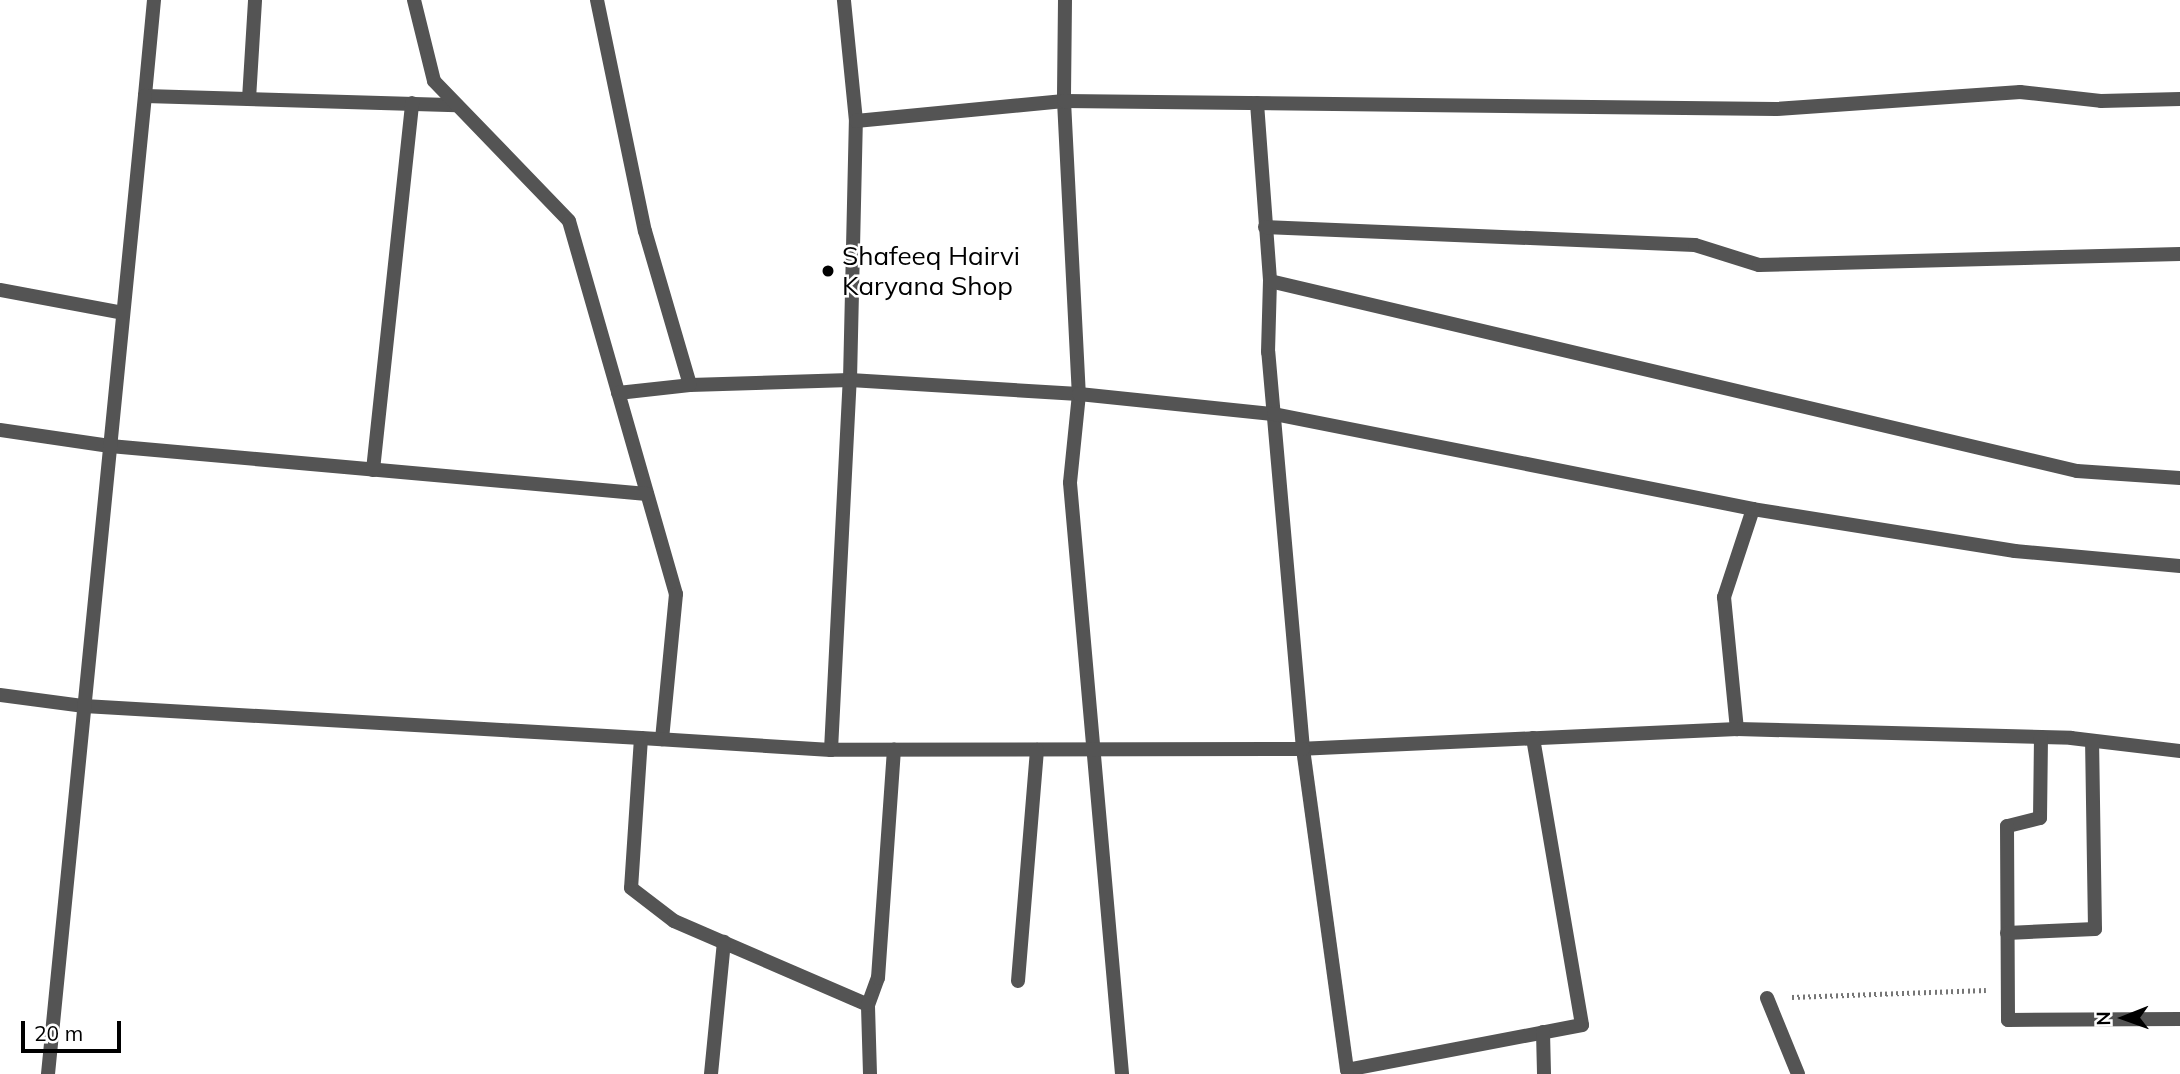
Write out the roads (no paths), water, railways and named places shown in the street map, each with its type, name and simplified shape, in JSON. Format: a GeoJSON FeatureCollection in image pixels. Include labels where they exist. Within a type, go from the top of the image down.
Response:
{"type":"FeatureCollection","features":[{"type":"Feature","properties":{"kind":"street"},"geometry":{"type":"LineString","coordinates":[[48,1074],[155,0]]}},
{"type":"Feature","properties":{"kind":"street"},"geometry":{"type":"LineString","coordinates":[[249,99],[255,0]]}},
{"type":"Feature","properties":{"kind":"street"},"geometry":{"type":"LineString","coordinates":[[414,0],[434,81],[569,221],[676,594],[662,739]]}},
{"type":"Feature","properties":{"kind":"street"},"geometry":{"type":"LineString","coordinates":[[597,0],[645,230],[690,385]]}},
{"type":"Feature","properties":{"kind":"street"},"geometry":{"type":"LineString","coordinates":[[831,750],[850,380],[856,121],[844,0]]}},
{"type":"Feature","properties":{"kind":"street"},"geometry":{"type":"LineString","coordinates":[[1065,0],[1063,101],[1079,394],[1070,483],[1122,1074]]}},
{"type":"Feature","properties":{"kind":"street"},"geometry":{"type":"LineString","coordinates":[[856,121],[1063,101],[1776,109],[2020,92],[2101,101],[2180,99]]}},
{"type":"Feature","properties":{"kind":"street"},"geometry":{"type":"LineString","coordinates":[[145,96],[457,105]]}},
{"type":"Feature","properties":{"kind":"street"},"geometry":{"type":"LineString","coordinates":[[373,470],[412,103]]}},
{"type":"Feature","properties":{"kind":"street"},"geometry":{"type":"LineString","coordinates":[[1257,103],[1270,281],[1274,414],[1303,749],[1347,1072],[1582,1025],[1533,738]]}},
{"type":"Feature","properties":{"kind":"street"},"geometry":{"type":"LineString","coordinates":[[1265,227],[1695,246],[1759,265],[2180,254]]}},
{"type":"Feature","properties":{"kind":"street"},"geometry":{"type":"LineString","coordinates":[[1270,281],[2077,471],[2180,478]]}},
{"type":"Feature","properties":{"kind":"street"},"geometry":{"type":"LineString","coordinates":[[0,290],[123,313]]}},
{"type":"Feature","properties":{"kind":"street"},"geometry":{"type":"LineString","coordinates":[[618,393],[690,385],[850,380],[1079,394],[1274,414],[1753,509],[2015,551],[2180,566]]}},
{"type":"Feature","properties":{"kind":"street"},"geometry":{"type":"LineString","coordinates":[[0,430],[110,446],[647,494]]}},
{"type":"Feature","properties":{"kind":"street"},"geometry":{"type":"LineString","coordinates":[[1737,729],[1724,597],[1753,509]]}},
{"type":"Feature","properties":{"kind":"street"},"geometry":{"type":"LineString","coordinates":[[0,695],[84,706],[831,750],[1303,749],[1737,729],[2041,737],[2180,751]]}},
{"type":"Feature","properties":{"kind":"street"},"geometry":{"type":"LineString","coordinates":[[2041,737],[2039,818],[2007,826],[2008,1020],[2180,1018]]}},
{"type":"Feature","properties":{"kind":"street"},"geometry":{"type":"LineString","coordinates":[[641,738],[631,888],[674,921],[868,1005]]}},
{"type":"Feature","properties":{"kind":"street"},"geometry":{"type":"LineString","coordinates":[[2007,933],[2095,929],[2092,741]]}},
{"type":"Feature","properties":{"kind":"street"},"geometry":{"type":"LineString","coordinates":[[870,1074],[868,1005],[878,978],[894,750]]}},
{"type":"Feature","properties":{"kind":"street"},"geometry":{"type":"LineString","coordinates":[[1018,981],[1037,750]]}},
{"type":"Feature","properties":{"kind":"street"},"geometry":{"type":"LineString","coordinates":[[711,1074],[724,942]]}},
{"type":"Feature","properties":{"kind":"street"},"geometry":{"type":"LineString","coordinates":[[1767,998],[1798,1074]]}},
{"type":"Feature","properties":{"kind":"street"},"geometry":{"type":"LineString","coordinates":[[1543,1032],[1544,1074]]}},
{"type":"Feature","properties":{"kind":"place","name":"Shafeeq Hairvi Karyana Shop"},"geometry":{"type":"Point","coordinates":[828,271]}}]}
